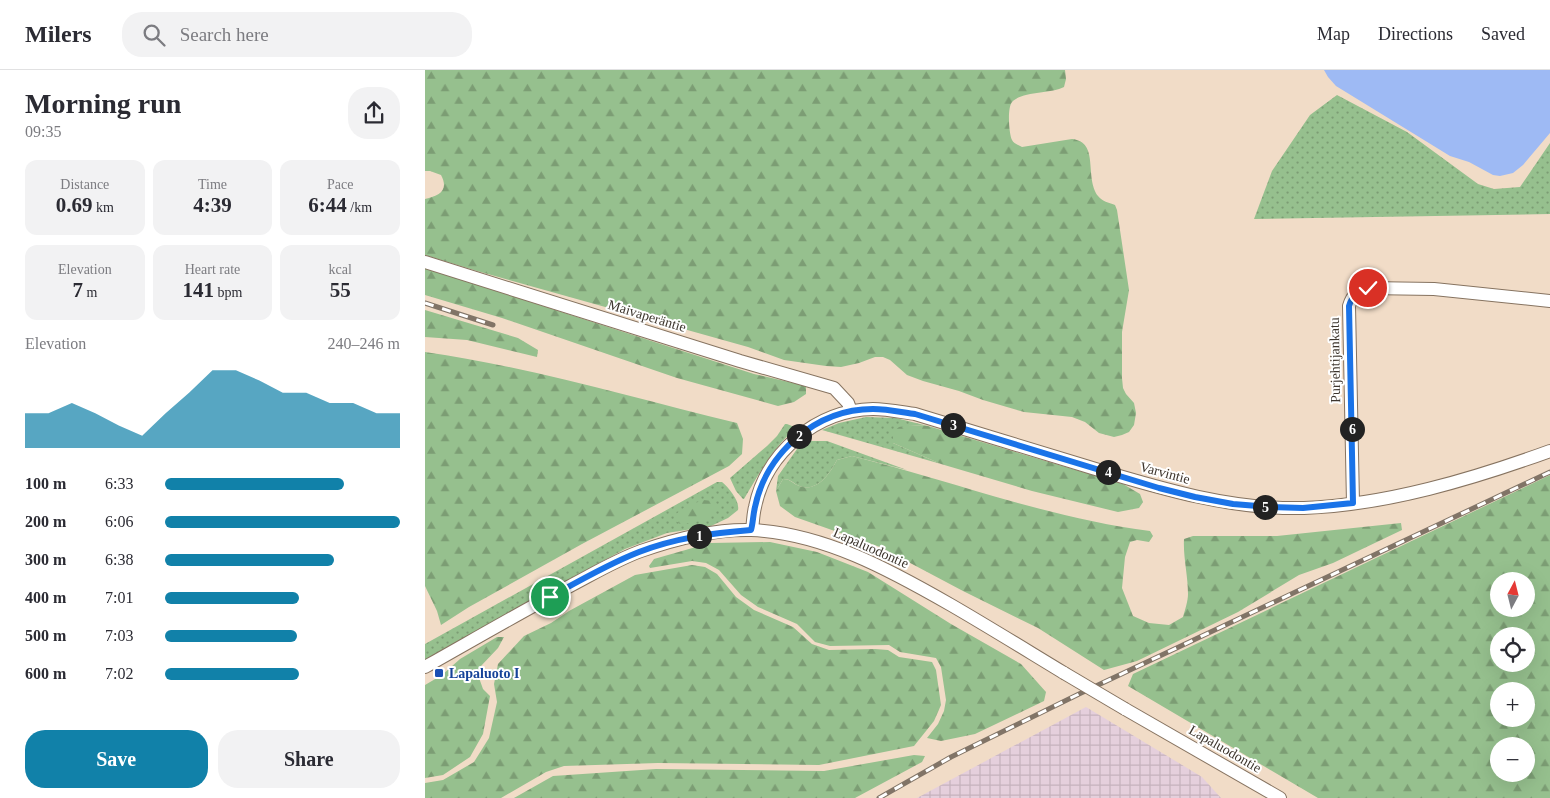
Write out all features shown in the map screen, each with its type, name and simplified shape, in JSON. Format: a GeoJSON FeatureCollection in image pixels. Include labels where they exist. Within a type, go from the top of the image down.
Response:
{"type":"FeatureCollection","features":[{"type":"Feature","properties":{"kind":"street","name":"Maivaperäntie"},"geometry":{"type":"LineString","coordinates":[[425,262],[740,361],[834,388],[848,403],[851,411]]}},
{"type":"Feature","properties":{"kind":"street","name":"Purjehtijankatu"},"geometry":{"type":"LineString","coordinates":[[1353,503],[1349,306],[1355,294],[1368,288],[1417,288],[1550,301]]}},
{"type":"Feature","properties":{"kind":"street","name":"Varvintie"},"geometry":{"type":"LineString","coordinates":[[751,530],[758,496],[769,472],[788,446],[807,429],[829,418],[851,411],[874,409],[915,414],[1159,488],[1233,504],[1270,507],[1303,508],[1353,503],[1449,483],[1550,451]]}},
{"type":"Feature","properties":{"kind":"street","name":"Lapaluodontie"},"geometry":{"type":"LineString","coordinates":[[425,667],[612,564],[668,542],[721,532],[751,530],[799,537],[823,543],[876,565],[920,587],[1280,798]]}},
{"type":"Feature","properties":{"kind":"shaded area"},"geometry":{"type":"Polygon","coordinates":[[[1086,707],[1202,777],[1221,798],[917,798],[1086,707]]]}},
{"type":"Feature","properties":{"kind":"green space"},"geometry":{"type":"Polygon","coordinates":[[[425,70],[1065,70],[1066,79],[1064,87],[1052,91],[1029,94],[1012,102],[1009,115],[1010,132],[1013,141],[1022,147],[1072,139],[1081,142],[1089,153],[1092,180],[1098,196],[1104,201],[1115,205],[1129,290],[1122,332],[1122,378],[1123,388],[1134,403],[1136,413],[1134,425],[1129,432],[1114,437],[1099,433],[1085,422],[1072,417],[1024,412],[923,381],[907,375],[890,360],[883,357],[875,357],[841,367],[784,360],[748,347],[425,255],[425,199],[439,194],[444,185],[441,175],[425,171],[425,70]]]}},
{"type":"Feature","properties":{"kind":"green space"},"geometry":{"type":"Polygon","coordinates":[[[1337,95],[1407,132],[1478,184],[1494,189],[1520,187],[1550,143],[1550,214],[1254,219],[1272,171],[1310,115],[1337,95]]]}},
{"type":"Feature","properties":{"kind":"green space"},"geometry":{"type":"Polygon","coordinates":[[[425,268],[754,374],[806,386],[806,394],[794,402],[778,406],[677,378],[502,318],[425,295],[425,268]]]}},
{"type":"Feature","properties":{"kind":"green space"},"geometry":{"type":"Polygon","coordinates":[[[425,310],[518,338],[538,350],[537,357],[467,340],[425,337],[425,310]]]}},
{"type":"Feature","properties":{"kind":"green space"},"geometry":{"type":"Polygon","coordinates":[[[425,352],[543,374],[737,423],[743,439],[742,454],[729,466],[582,544],[469,607],[441,625],[437,611],[425,586],[425,352]]]}},
{"type":"Feature","properties":{"kind":"green space"},"geometry":{"type":"Polygon","coordinates":[[[866,417],[896,418],[928,426],[910,425],[893,443],[941,464],[822,430],[839,423],[866,417]]]}},
{"type":"Feature","properties":{"kind":"green space"},"geometry":{"type":"Polygon","coordinates":[[[785,424],[797,428],[774,451],[743,499],[736,491],[730,478],[767,446],[785,424]]]}},
{"type":"Feature","properties":{"kind":"green space"},"geometry":{"type":"Polygon","coordinates":[[[910,425],[928,426],[1123,484],[1140,494],[1143,502],[1139,508],[1118,512],[1032,491],[941,464],[893,443],[893,432],[899,427],[910,425]]]}},
{"type":"Feature","properties":{"kind":"green space"},"geometry":{"type":"Polygon","coordinates":[[[810,441],[827,441],[907,470],[852,456],[837,460],[826,477],[816,485],[804,487],[783,479],[776,491],[778,476],[797,449],[810,441]]]}},
{"type":"Feature","properties":{"kind":"green space"},"geometry":{"type":"Polygon","coordinates":[[[852,456],[1037,508],[1112,525],[1150,531],[1153,536],[1149,542],[1137,540],[1130,542],[1125,557],[1122,588],[1133,616],[1149,623],[1169,625],[1183,617],[1188,594],[1184,539],[1193,536],[1277,536],[1401,523],[1402,530],[1333,563],[1299,575],[1238,612],[1137,661],[1104,670],[1038,628],[880,547],[795,517],[780,506],[776,491],[783,479],[804,487],[816,485],[826,477],[837,460],[852,456]]]}},
{"type":"Feature","properties":{"kind":"green space"},"geometry":{"type":"Polygon","coordinates":[[[1550,475],[1550,798],[1318,798],[1128,686],[1133,674],[1550,475]]]}},
{"type":"Feature","properties":{"kind":"green space"},"geometry":{"type":"Polygon","coordinates":[[[717,482],[722,482],[725,485],[733,495],[738,506],[738,510],[728,518],[711,526],[667,533],[625,549],[425,660],[425,644],[717,482]]]}},
{"type":"Feature","properties":{"kind":"green space"},"geometry":{"type":"Polygon","coordinates":[[[703,500],[713,501],[718,505],[717,510],[703,520],[680,524],[676,521],[675,516],[681,510],[703,500]]]}},
{"type":"Feature","properties":{"kind":"green space"},"geometry":{"type":"Polygon","coordinates":[[[770,542],[817,552],[868,572],[951,624],[1021,664],[1046,692],[1044,701],[975,734],[941,741],[927,738],[938,724],[944,711],[946,700],[941,667],[936,658],[900,652],[889,645],[830,646],[815,642],[797,624],[758,607],[741,595],[719,570],[706,563],[692,561],[650,568],[649,566],[654,559],[710,543],[770,542]]]}},
{"type":"Feature","properties":{"kind":"green space"},"geometry":{"type":"Polygon","coordinates":[[[692,565],[705,567],[717,574],[736,597],[754,610],[793,627],[812,644],[829,650],[888,650],[899,657],[932,662],[936,670],[941,705],[934,721],[914,746],[819,765],[658,763],[564,766],[546,772],[501,798],[425,798],[425,783],[443,780],[474,762],[489,738],[497,702],[494,684],[498,664],[524,636],[551,623],[635,575],[692,565]]]}},
{"type":"Feature","properties":{"kind":"green space"},"geometry":{"type":"Polygon","coordinates":[[[497,637],[504,637],[498,648],[481,666],[478,675],[483,689],[490,696],[483,734],[470,757],[443,775],[425,778],[425,685],[442,675],[460,659],[497,637]]]}},
{"type":"Feature","properties":{"kind":"green space"},"geometry":{"type":"Polygon","coordinates":[[[914,755],[925,756],[922,762],[855,798],[514,798],[553,776],[656,769],[824,771],[914,755]]]}},
{"type":"Feature","properties":{"kind":"water"},"geometry":{"type":"Polygon","coordinates":[[[1324,70],[1550,70],[1550,133],[1523,165],[1513,173],[1500,176],[1493,175],[1469,162],[1450,156],[1336,86],[1324,70]]]}},
{"type":"Feature","properties":{"kind":"railway"},"geometry":{"type":"LineString","coordinates":[[425,303],[493,325]]}},
{"type":"Feature","properties":{"kind":"railway"},"geometry":{"type":"LineString","coordinates":[[879,798],[951,757],[1079,694],[1550,472]]}},
{"type":"Feature","properties":{"kind":"place","name":"Lapaluoto I"},"geometry":{"type":"Point","coordinates":[439,673]}},
{"type":"Feature","properties":{"kind":"route"},"geometry":{"type":"LineString","coordinates":[[550,597],[612,564],[668,542],[721,532],[751,530],[758,496],[769,472],[788,446],[807,429],[829,418],[851,411],[874,409],[915,414],[1159,488],[1233,504],[1303,508],[1353,503],[1349,306],[1355,294],[1368,288]]}}]}
